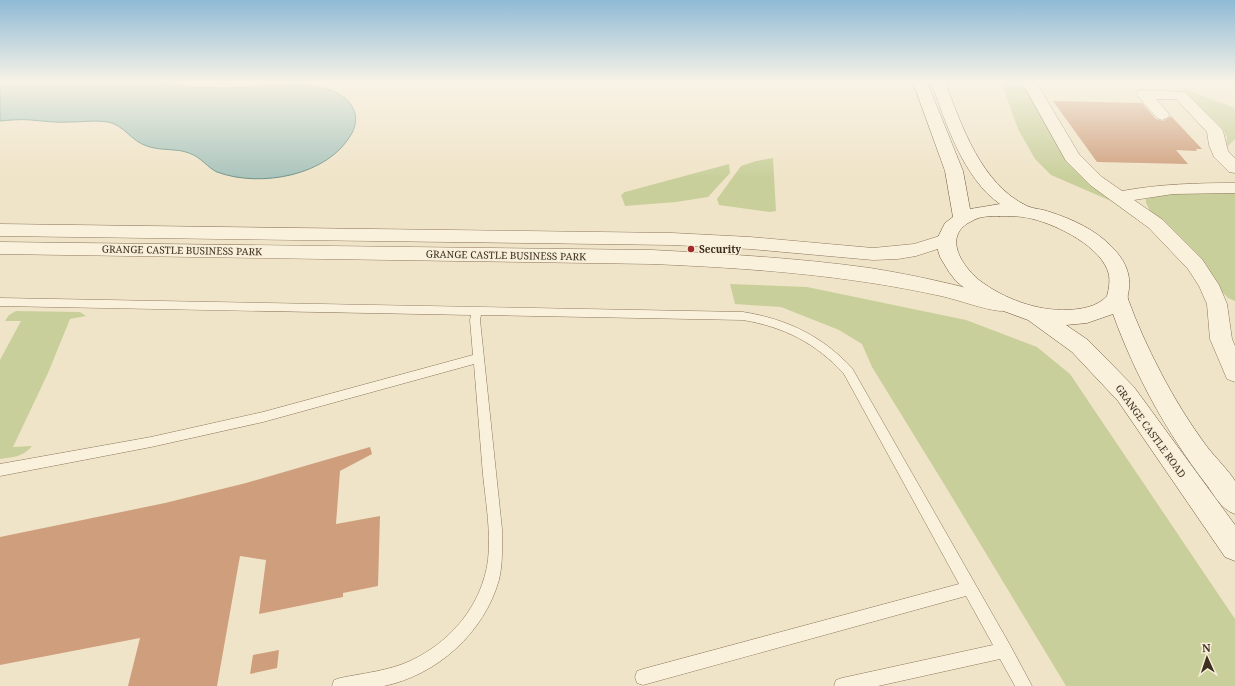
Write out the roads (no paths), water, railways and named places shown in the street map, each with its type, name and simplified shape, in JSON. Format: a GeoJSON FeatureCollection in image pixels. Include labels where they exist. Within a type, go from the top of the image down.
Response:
{"type":"FeatureCollection","features":[{"type":"Feature","properties":{"kind":"street"},"geometry":{"type":"LineString","coordinates":[[932,114],[954,171],[962,218]]}},
{"type":"Feature","properties":{"kind":"street"},"geometry":{"type":"LineString","coordinates":[[949,114],[976,168],[998,194],[1022,211]]}},
{"type":"Feature","properties":{"kind":"street"},"geometry":{"type":"LineString","coordinates":[[1047,114],[1072,157],[1096,181],[1148,218],[1174,241],[1195,264],[1209,285],[1226,306],[1221,339],[1235,373]]}},
{"type":"Feature","properties":{"kind":"street"},"geometry":{"type":"LineString","coordinates":[[1199,114],[1216,131],[1217,145],[1220,153],[1235,168]]}},
{"type":"Feature","properties":{"kind":"street"},"geometry":{"type":"LineString","coordinates":[[1120,197],[1173,189],[1235,188]]}},
{"type":"Feature","properties":{"kind":"street"},"geometry":{"type":"LineString","coordinates":[[946,240],[952,226],[962,218],[993,210],[1022,211],[1043,215],[1068,225],[1093,240],[1104,250],[1118,271],[1121,281],[1117,298],[1127,325],[1168,408],[1190,442],[1235,502]]}},
{"type":"Feature","properties":{"kind":"street","name":"GRANGE CASTLE BUSINESS PARK"},"geometry":{"type":"LineString","coordinates":[[0,230],[672,239],[750,243],[873,254],[898,253],[916,250],[946,240]]}},
{"type":"Feature","properties":{"kind":"street","name":"GRANGE CASTLE ROAD"},"geometry":{"type":"LineString","coordinates":[[946,240],[948,252],[952,262],[965,279],[980,291],[1008,306],[1033,313],[1056,317],[1079,317],[1100,311],[1110,305],[1117,298]]}},
{"type":"Feature","properties":{"kind":"street","name":"GRANGE CASTLE BUSINESS PARK"},"geometry":{"type":"LineString","coordinates":[[0,248],[652,257],[736,261],[782,264],[876,276],[929,285],[1008,306]]}},
{"type":"Feature","properties":{"kind":"street","name":"GRANGE CASTLE ROAD"},"geometry":{"type":"LineString","coordinates":[[1033,313],[1080,346],[1122,389],[1235,548]]}},
{"type":"Feature","properties":{"kind":"lane"},"geometry":{"type":"LineString","coordinates":[[0,302],[743,316],[759,318],[781,324],[825,347],[848,371],[1024,686]]}},
{"type":"Feature","properties":{"kind":"lane"},"geometry":{"type":"LineString","coordinates":[[340,686],[397,674],[425,662],[451,643],[469,626],[482,604],[490,584],[495,560],[494,522],[475,320],[477,310]]}},
{"type":"Feature","properties":{"kind":"lane"},"geometry":{"type":"LineString","coordinates":[[0,470],[151,442],[263,417],[479,358]]}},
{"type":"Feature","properties":{"kind":"lane"},"geometry":{"type":"LineString","coordinates":[[643,678],[970,588]]}},
{"type":"Feature","properties":{"kind":"lane"},"geometry":{"type":"LineString","coordinates":[[842,686],[1004,650]]}},
{"type":"Feature","properties":{"kind":"water"},"geometry":{"type":"Polygon","coordinates":[[[0,114],[355,114],[356,119],[352,133],[341,148],[327,159],[311,168],[292,175],[253,179],[234,177],[217,172],[189,153],[141,144],[119,126],[108,122],[23,120],[0,121],[0,114]]]}},
{"type":"Feature","properties":{"kind":"place","name":"Security"},"geometry":{"type":"Point","coordinates":[691,249]}}]}
